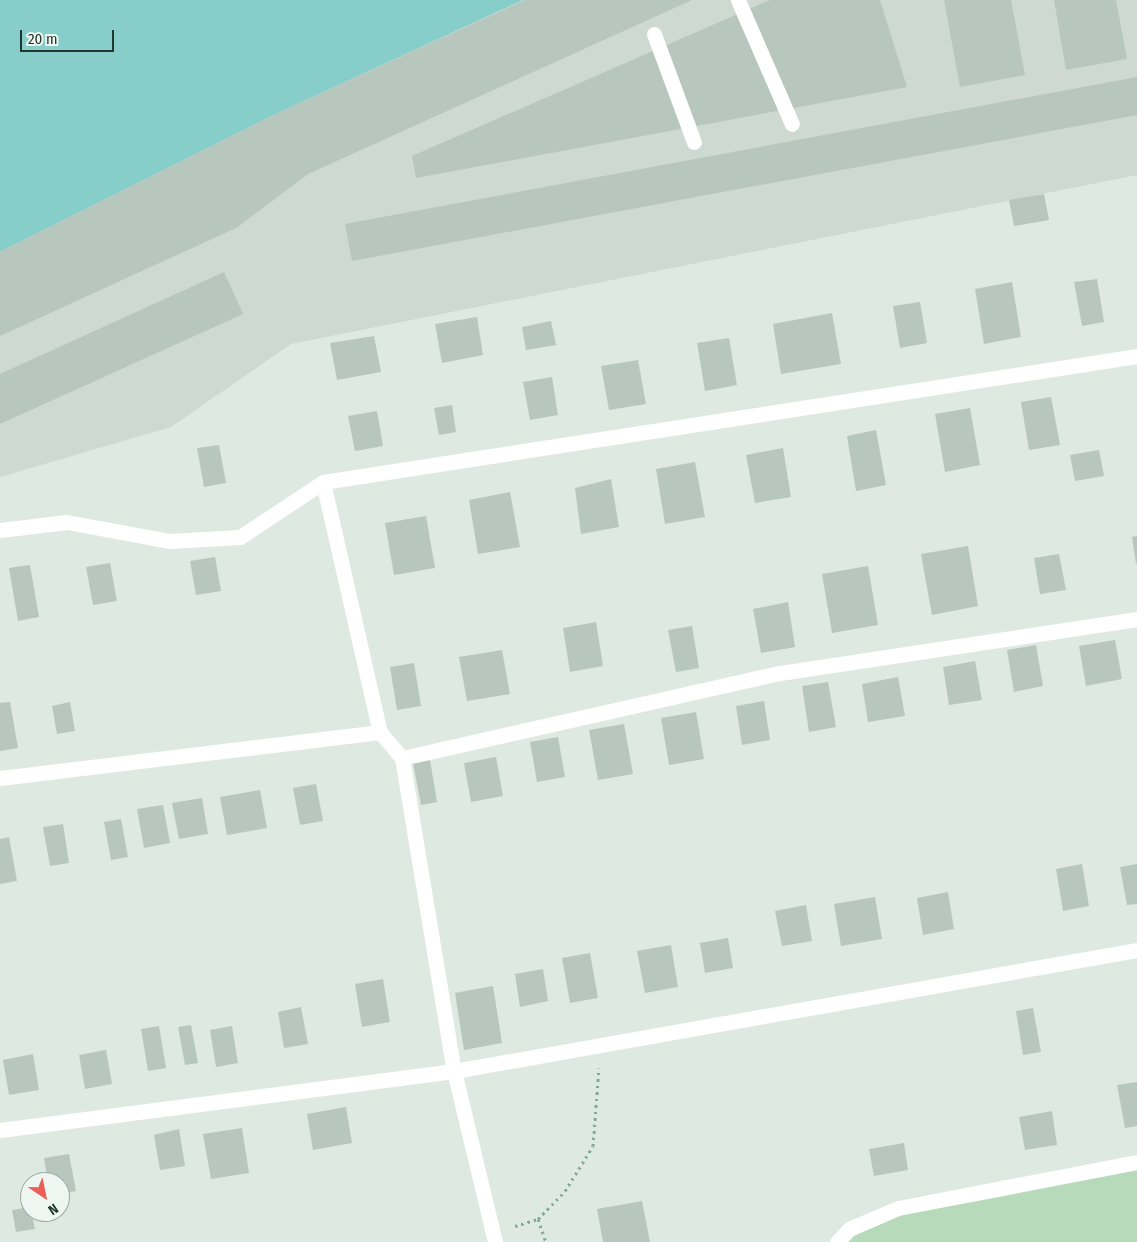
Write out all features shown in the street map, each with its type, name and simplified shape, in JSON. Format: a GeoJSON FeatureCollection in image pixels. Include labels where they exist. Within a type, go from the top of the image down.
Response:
{"type":"FeatureCollection","features":[{"type":"Feature","properties":{"kind":"lane"},"geometry":{"type":"LineString","coordinates":[[738,0],[792,124]]}},
{"type":"Feature","properties":{"kind":"lane"},"geometry":{"type":"LineString","coordinates":[[654,34],[694,142]]}},
{"type":"Feature","properties":{"kind":"lane"},"geometry":{"type":"LineString","coordinates":[[0,530],[67,522],[170,541],[240,537],[323,482],[1137,356]]}},
{"type":"Feature","properties":{"kind":"lane"},"geometry":{"type":"LineString","coordinates":[[323,482],[380,732],[402,758],[454,1071],[495,1242]]}},
{"type":"Feature","properties":{"kind":"lane"},"geometry":{"type":"LineString","coordinates":[[402,758],[780,673],[1137,619]]}},
{"type":"Feature","properties":{"kind":"lane"},"geometry":{"type":"LineString","coordinates":[[0,778],[380,732]]}},
{"type":"Feature","properties":{"kind":"lane"},"geometry":{"type":"LineString","coordinates":[[0,1130],[454,1071],[1137,950]]}},
{"type":"Feature","properties":{"kind":"lane"},"geometry":{"type":"LineString","coordinates":[[837,1242],[849,1229],[898,1208],[1137,1162]]}},
{"type":"Feature","properties":{"kind":"path"},"geometry":{"type":"LineString","coordinates":[[546,1242],[538,1219],[565,1191],[593,1146],[599,1045]]}},
{"type":"Feature","properties":{"kind":"shaded area"},"geometry":{"type":"Polygon","coordinates":[[[523,0],[1137,0],[1137,175],[291,344],[171,427],[0,477],[0,252],[280,112],[523,0]]]}},
{"type":"Feature","properties":{"kind":"green space"},"geometry":{"type":"Polygon","coordinates":[[[1137,1162],[1137,1242],[837,1242],[872,1216],[1137,1162]]]}},
{"type":"Feature","properties":{"kind":"water"},"geometry":{"type":"Polygon","coordinates":[[[0,0],[523,0],[280,112],[0,252],[0,0]]]}},
{"type":"Feature","properties":{"kind":"building"},"geometry":{"type":"Polygon","coordinates":[[[525,0],[692,0],[308,174],[236,228],[0,336],[0,252],[280,112],[525,0]]]}},
{"type":"Feature","properties":{"kind":"building"},"geometry":{"type":"Polygon","coordinates":[[[770,0],[880,0],[907,87],[416,178],[412,156],[770,0]]]}},
{"type":"Feature","properties":{"kind":"building"},"geometry":{"type":"Polygon","coordinates":[[[944,0],[1011,0],[1025,75],[960,87],[944,0]]]}},
{"type":"Feature","properties":{"kind":"building"},"geometry":{"type":"Polygon","coordinates":[[[1054,0],[1116,0],[1127,59],[1066,70],[1054,0]]]}},
{"type":"Feature","properties":{"kind":"building"},"geometry":{"type":"Polygon","coordinates":[[[1137,77],[1137,115],[352,261],[345,224],[1137,77]]]}},
{"type":"Feature","properties":{"kind":"building"},"geometry":{"type":"Polygon","coordinates":[[[1044,194],[1049,220],[1014,226],[1009,200],[1044,194]]]}},
{"type":"Feature","properties":{"kind":"building"},"geometry":{"type":"Polygon","coordinates":[[[224,272],[243,314],[0,424],[0,374],[224,272]]]}},
{"type":"Feature","properties":{"kind":"building"},"geometry":{"type":"Polygon","coordinates":[[[1097,279],[1104,322],[1082,326],[1074,282],[1097,279]]]}},
{"type":"Feature","properties":{"kind":"building"},"geometry":{"type":"Polygon","coordinates":[[[1012,282],[1021,337],[984,344],[975,289],[1012,282]]]}},
{"type":"Feature","properties":{"kind":"building"},"geometry":{"type":"Polygon","coordinates":[[[920,302],[927,343],[900,348],[893,306],[920,302]]]}},
{"type":"Feature","properties":{"kind":"building"},"geometry":{"type":"Polygon","coordinates":[[[832,313],[841,364],[781,374],[773,324],[832,313]]]}},
{"type":"Feature","properties":{"kind":"building"},"geometry":{"type":"Polygon","coordinates":[[[477,317],[483,355],[442,363],[435,324],[477,317]]]}},
{"type":"Feature","properties":{"kind":"building"},"geometry":{"type":"Polygon","coordinates":[[[551,321],[556,345],[526,350],[522,327],[551,321]]]}},
{"type":"Feature","properties":{"kind":"building"},"geometry":{"type":"Polygon","coordinates":[[[374,336],[381,372],[337,380],[330,343],[374,336]]]}},
{"type":"Feature","properties":{"kind":"building"},"geometry":{"type":"Polygon","coordinates":[[[729,338],[737,385],[705,391],[697,343],[729,338]]]}},
{"type":"Feature","properties":{"kind":"building"},"geometry":{"type":"Polygon","coordinates":[[[638,360],[646,404],[609,410],[601,366],[638,360]]]}},
{"type":"Feature","properties":{"kind":"building"},"geometry":{"type":"Polygon","coordinates":[[[552,377],[558,415],[530,420],[523,382],[552,377]]]}},
{"type":"Feature","properties":{"kind":"building"},"geometry":{"type":"Polygon","coordinates":[[[1051,397],[1060,445],[1029,450],[1021,402],[1051,397]]]}},
{"type":"Feature","properties":{"kind":"building"},"geometry":{"type":"Polygon","coordinates":[[[452,405],[456,432],[439,435],[434,408],[452,405]]]}},
{"type":"Feature","properties":{"kind":"building"},"geometry":{"type":"Polygon","coordinates":[[[970,408],[980,465],[945,472],[935,414],[970,408]]]}},
{"type":"Feature","properties":{"kind":"building"},"geometry":{"type":"Polygon","coordinates":[[[377,411],[383,446],[355,451],[348,416],[377,411]]]}},
{"type":"Feature","properties":{"kind":"building"},"geometry":{"type":"Polygon","coordinates":[[[876,430],[886,485],[856,491],[847,436],[876,430]]]}},
{"type":"Feature","properties":{"kind":"building"},"geometry":{"type":"Polygon","coordinates":[[[219,445],[226,483],[204,487],[197,448],[219,445]]]}},
{"type":"Feature","properties":{"kind":"building"},"geometry":{"type":"Polygon","coordinates":[[[783,448],[791,497],[755,503],[746,455],[783,448]]]}},
{"type":"Feature","properties":{"kind":"building"},"geometry":{"type":"Polygon","coordinates":[[[1099,450],[1104,476],[1075,481],[1070,455],[1099,450]]]}},
{"type":"Feature","properties":{"kind":"building"},"geometry":{"type":"Polygon","coordinates":[[[695,462],[705,517],[665,524],[656,469],[695,462]]]}},
{"type":"Feature","properties":{"kind":"building"},"geometry":{"type":"Polygon","coordinates":[[[611,479],[619,527],[581,534],[575,488],[611,479]]]}},
{"type":"Feature","properties":{"kind":"building"},"geometry":{"type":"Polygon","coordinates":[[[510,492],[520,547],[478,554],[469,500],[510,492]]]}},
{"type":"Feature","properties":{"kind":"building"},"geometry":{"type":"Polygon","coordinates":[[[426,516],[435,568],[394,575],[385,523],[426,516]]]}},
{"type":"Feature","properties":{"kind":"building"},"geometry":{"type":"Polygon","coordinates":[[[1137,536],[1137,563],[1136,564],[1132,537],[1137,536]]]}},
{"type":"Feature","properties":{"kind":"building"},"geometry":{"type":"Polygon","coordinates":[[[968,546],[978,606],[932,615],[921,554],[968,546]]]}},
{"type":"Feature","properties":{"kind":"building"},"geometry":{"type":"Polygon","coordinates":[[[1059,554],[1066,590],[1040,594],[1034,558],[1059,554]]]}},
{"type":"Feature","properties":{"kind":"building"},"geometry":{"type":"Polygon","coordinates":[[[215,557],[221,591],[196,595],[190,561],[215,557]]]}},
{"type":"Feature","properties":{"kind":"building"},"geometry":{"type":"Polygon","coordinates":[[[110,563],[117,601],[93,605],[86,567],[110,563]]]}},
{"type":"Feature","properties":{"kind":"building"},"geometry":{"type":"Polygon","coordinates":[[[30,565],[39,617],[18,621],[9,568],[30,565]]]}},
{"type":"Feature","properties":{"kind":"building"},"geometry":{"type":"Polygon","coordinates":[[[868,566],[878,625],[832,633],[822,574],[868,566]]]}},
{"type":"Feature","properties":{"kind":"building"},"geometry":{"type":"Polygon","coordinates":[[[788,602],[795,647],[761,653],[753,609],[788,602]]]}},
{"type":"Feature","properties":{"kind":"building"},"geometry":{"type":"Polygon","coordinates":[[[596,622],[603,666],[570,672],[563,628],[596,622]]]}},
{"type":"Feature","properties":{"kind":"building"},"geometry":{"type":"Polygon","coordinates":[[[692,626],[699,668],[676,672],[668,630],[692,626]]]}},
{"type":"Feature","properties":{"kind":"building"},"geometry":{"type":"Polygon","coordinates":[[[1115,640],[1122,679],[1086,686],[1079,646],[1115,640]]]}},
{"type":"Feature","properties":{"kind":"building"},"geometry":{"type":"Polygon","coordinates":[[[1036,645],[1043,686],[1014,692],[1007,650],[1036,645]]]}},
{"type":"Feature","properties":{"kind":"building"},"geometry":{"type":"Polygon","coordinates":[[[502,650],[510,694],[467,701],[459,657],[502,650]]]}},
{"type":"Feature","properties":{"kind":"building"},"geometry":{"type":"Polygon","coordinates":[[[975,661],[982,700],[949,705],[943,667],[975,661]]]}},
{"type":"Feature","properties":{"kind":"building"},"geometry":{"type":"Polygon","coordinates":[[[414,663],[421,706],[397,710],[390,667],[414,663]]]}},
{"type":"Feature","properties":{"kind":"building"},"geometry":{"type":"Polygon","coordinates":[[[898,677],[905,716],[868,722],[862,684],[898,677]]]}},
{"type":"Feature","properties":{"kind":"building"},"geometry":{"type":"Polygon","coordinates":[[[828,682],[836,727],[809,732],[802,686],[828,682]]]}},
{"type":"Feature","properties":{"kind":"building"},"geometry":{"type":"Polygon","coordinates":[[[764,701],[770,740],[742,745],[736,706],[764,701]]]}},
{"type":"Feature","properties":{"kind":"building"},"geometry":{"type":"Polygon","coordinates":[[[10,702],[18,748],[0,751],[0,703],[10,702]]]}},
{"type":"Feature","properties":{"kind":"building"},"geometry":{"type":"Polygon","coordinates":[[[70,702],[75,731],[57,734],[52,706],[70,702]]]}},
{"type":"Feature","properties":{"kind":"building"},"geometry":{"type":"Polygon","coordinates":[[[696,712],[704,759],[669,765],[661,718],[696,712]]]}},
{"type":"Feature","properties":{"kind":"building"},"geometry":{"type":"Polygon","coordinates":[[[624,724],[633,774],[598,780],[589,730],[624,724]]]}},
{"type":"Feature","properties":{"kind":"building"},"geometry":{"type":"Polygon","coordinates":[[[558,737],[565,777],[537,782],[530,742],[558,737]]]}},
{"type":"Feature","properties":{"kind":"building"},"geometry":{"type":"Polygon","coordinates":[[[496,757],[503,796],[471,802],[464,763],[496,757]]]}},
{"type":"Feature","properties":{"kind":"building"},"geometry":{"type":"Polygon","coordinates":[[[430,760],[437,802],[421,805],[413,763],[430,760]]]}},
{"type":"Feature","properties":{"kind":"building"},"geometry":{"type":"Polygon","coordinates":[[[316,784],[323,821],[300,825],[293,788],[316,784]]]}},
{"type":"Feature","properties":{"kind":"building"},"geometry":{"type":"Polygon","coordinates":[[[260,790],[267,828],[227,835],[220,797],[260,790]]]}},
{"type":"Feature","properties":{"kind":"building"},"geometry":{"type":"Polygon","coordinates":[[[202,798],[208,834],[179,839],[172,803],[202,798]]]}},
{"type":"Feature","properties":{"kind":"building"},"geometry":{"type":"Polygon","coordinates":[[[163,805],[170,843],[144,848],[137,809],[163,805]]]}},
{"type":"Feature","properties":{"kind":"building"},"geometry":{"type":"Polygon","coordinates":[[[121,819],[128,857],[111,860],[104,822],[121,819]]]}},
{"type":"Feature","properties":{"kind":"building"},"geometry":{"type":"Polygon","coordinates":[[[63,824],[69,863],[50,866],[43,827],[63,824]]]}},
{"type":"Feature","properties":{"kind":"building"},"geometry":{"type":"Polygon","coordinates":[[[9,837],[17,881],[0,884],[0,839],[9,837]]]}},
{"type":"Feature","properties":{"kind":"building"},"geometry":{"type":"Polygon","coordinates":[[[1082,864],[1089,906],[1063,911],[1056,869],[1082,864]]]}},
{"type":"Feature","properties":{"kind":"building"},"geometry":{"type":"Polygon","coordinates":[[[1137,864],[1137,904],[1127,905],[1120,867],[1137,864]]]}},
{"type":"Feature","properties":{"kind":"building"},"geometry":{"type":"Polygon","coordinates":[[[948,892],[954,929],[923,935],[917,898],[948,892]]]}},
{"type":"Feature","properties":{"kind":"building"},"geometry":{"type":"Polygon","coordinates":[[[875,897],[882,939],[841,946],[834,904],[875,897]]]}},
{"type":"Feature","properties":{"kind":"building"},"geometry":{"type":"Polygon","coordinates":[[[806,905],[812,941],[782,946],[775,911],[806,905]]]}},
{"type":"Feature","properties":{"kind":"building"},"geometry":{"type":"Polygon","coordinates":[[[728,938],[733,968],[705,973],[700,943],[728,938]]]}},
{"type":"Feature","properties":{"kind":"building"},"geometry":{"type":"Polygon","coordinates":[[[671,945],[678,987],[645,993],[637,951],[671,945]]]}},
{"type":"Feature","properties":{"kind":"building"},"geometry":{"type":"Polygon","coordinates":[[[590,953],[598,998],[570,1003],[562,958],[590,953]]]}},
{"type":"Feature","properties":{"kind":"building"},"geometry":{"type":"Polygon","coordinates":[[[543,969],[548,1001],[520,1007],[515,974],[543,969]]]}},
{"type":"Feature","properties":{"kind":"building"},"geometry":{"type":"Polygon","coordinates":[[[383,979],[390,1022],[362,1027],[355,984],[383,979]]]}},
{"type":"Feature","properties":{"kind":"building"},"geometry":{"type":"Polygon","coordinates":[[[493,986],[502,1043],[464,1050],[455,993],[493,986]]]}},
{"type":"Feature","properties":{"kind":"building"},"geometry":{"type":"Polygon","coordinates":[[[301,1007],[308,1044],[284,1048],[278,1012],[301,1007]]]}},
{"type":"Feature","properties":{"kind":"building"},"geometry":{"type":"Polygon","coordinates":[[[1033,1008],[1041,1052],[1023,1055],[1016,1011],[1033,1008]]]}},
{"type":"Feature","properties":{"kind":"building"},"geometry":{"type":"Polygon","coordinates":[[[191,1025],[198,1063],[185,1065],[178,1027],[191,1025]]]}},
{"type":"Feature","properties":{"kind":"building"},"geometry":{"type":"Polygon","coordinates":[[[159,1026],[166,1068],[148,1071],[141,1029],[159,1026]]]}},
{"type":"Feature","properties":{"kind":"building"},"geometry":{"type":"Polygon","coordinates":[[[232,1026],[238,1063],[216,1067],[210,1030],[232,1026]]]}},
{"type":"Feature","properties":{"kind":"building"},"geometry":{"type":"Polygon","coordinates":[[[106,1050],[112,1084],[85,1089],[79,1055],[106,1050]]]}},
{"type":"Feature","properties":{"kind":"building"},"geometry":{"type":"Polygon","coordinates":[[[33,1054],[39,1090],[9,1095],[3,1060],[33,1054]]]}},
{"type":"Feature","properties":{"kind":"building"},"geometry":{"type":"Polygon","coordinates":[[[1137,1082],[1137,1126],[1125,1128],[1117,1085],[1137,1082]]]}},
{"type":"Feature","properties":{"kind":"building"},"geometry":{"type":"Polygon","coordinates":[[[346,1107],[352,1143],[313,1150],[307,1114],[346,1107]]]}},
{"type":"Feature","properties":{"kind":"building"},"geometry":{"type":"Polygon","coordinates":[[[1052,1111],[1057,1145],[1025,1150],[1019,1117],[1052,1111]]]}},
{"type":"Feature","properties":{"kind":"building"},"geometry":{"type":"Polygon","coordinates":[[[242,1128],[249,1173],[211,1179],[203,1134],[242,1128]]]}},
{"type":"Feature","properties":{"kind":"building"},"geometry":{"type":"Polygon","coordinates":[[[179,1129],[185,1166],[160,1170],[154,1135],[179,1129]]]}},
{"type":"Feature","properties":{"kind":"building"},"geometry":{"type":"Polygon","coordinates":[[[904,1143],[908,1170],[874,1176],[869,1149],[904,1143]]]}},
{"type":"Feature","properties":{"kind":"building"},"geometry":{"type":"Polygon","coordinates":[[[69,1154],[76,1191],[70,1192],[70,1172],[46,1172],[44,1158],[69,1154]]]}},
{"type":"Feature","properties":{"kind":"building"},"geometry":{"type":"Polygon","coordinates":[[[642,1201],[650,1242],[603,1242],[597,1209],[642,1201]]]}},
{"type":"Feature","properties":{"kind":"building"},"geometry":{"type":"Polygon","coordinates":[[[20,1209],[20,1222],[33,1222],[35,1229],[16,1232],[12,1210],[20,1209]]]}}]}
